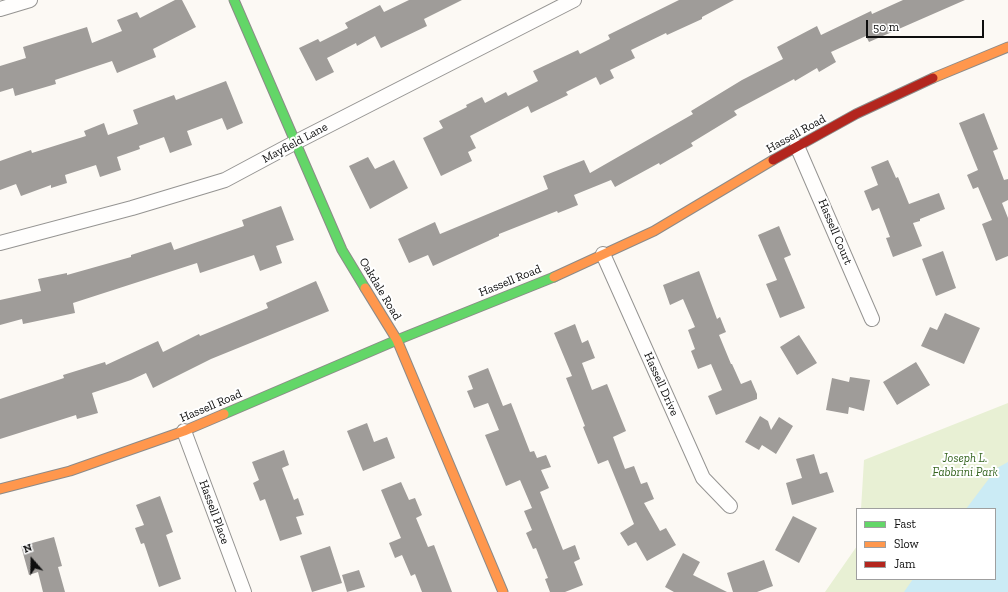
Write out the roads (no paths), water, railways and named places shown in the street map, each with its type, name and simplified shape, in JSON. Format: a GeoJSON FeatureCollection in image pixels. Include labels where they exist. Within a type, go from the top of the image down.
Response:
{"type":"FeatureCollection","features":[{"type":"Feature","properties":{"kind":"street"},"geometry":{"type":"LineString","coordinates":[[0,9],[30,0]]}},
{"type":"Feature","properties":{"kind":"street","name":"Oakdale Road"},"geometry":{"type":"LineString","coordinates":[[234,0],[342,250],[397,340],[503,592]]}},
{"type":"Feature","properties":{"kind":"street","name":"Mayfield Lane"},"geometry":{"type":"LineString","coordinates":[[0,243],[132,208],[225,180],[296,142],[574,0]]}},
{"type":"Feature","properties":{"kind":"street","name":"Hassell Road"},"geometry":{"type":"LineString","coordinates":[[0,489],[70,471],[184,431],[397,340],[561,274],[654,231],[797,146],[914,86],[1008,48]]}},
{"type":"Feature","properties":{"kind":"street","name":"Hassell Court"},"geometry":{"type":"LineString","coordinates":[[797,146],[872,319]]}},
{"type":"Feature","properties":{"kind":"street","name":"Hassell Drive"},"geometry":{"type":"LineString","coordinates":[[603,254],[703,478],[730,506]]}},
{"type":"Feature","properties":{"kind":"street","name":"Hassell Place"},"geometry":{"type":"LineString","coordinates":[[184,431],[244,592]]}},
{"type":"Feature","properties":{"kind":"water"},"geometry":{"type":"Polygon","coordinates":[[[1008,462],[1008,592],[904,592],[912,580],[996,580],[996,508],[967,508],[997,468],[1008,462]]]}},
{"type":"Feature","properties":{"kind":"park label","name":"Joseph L. Fabbrini Park"},"geometry":{"type":"Point","coordinates":[965,466]}}]}
